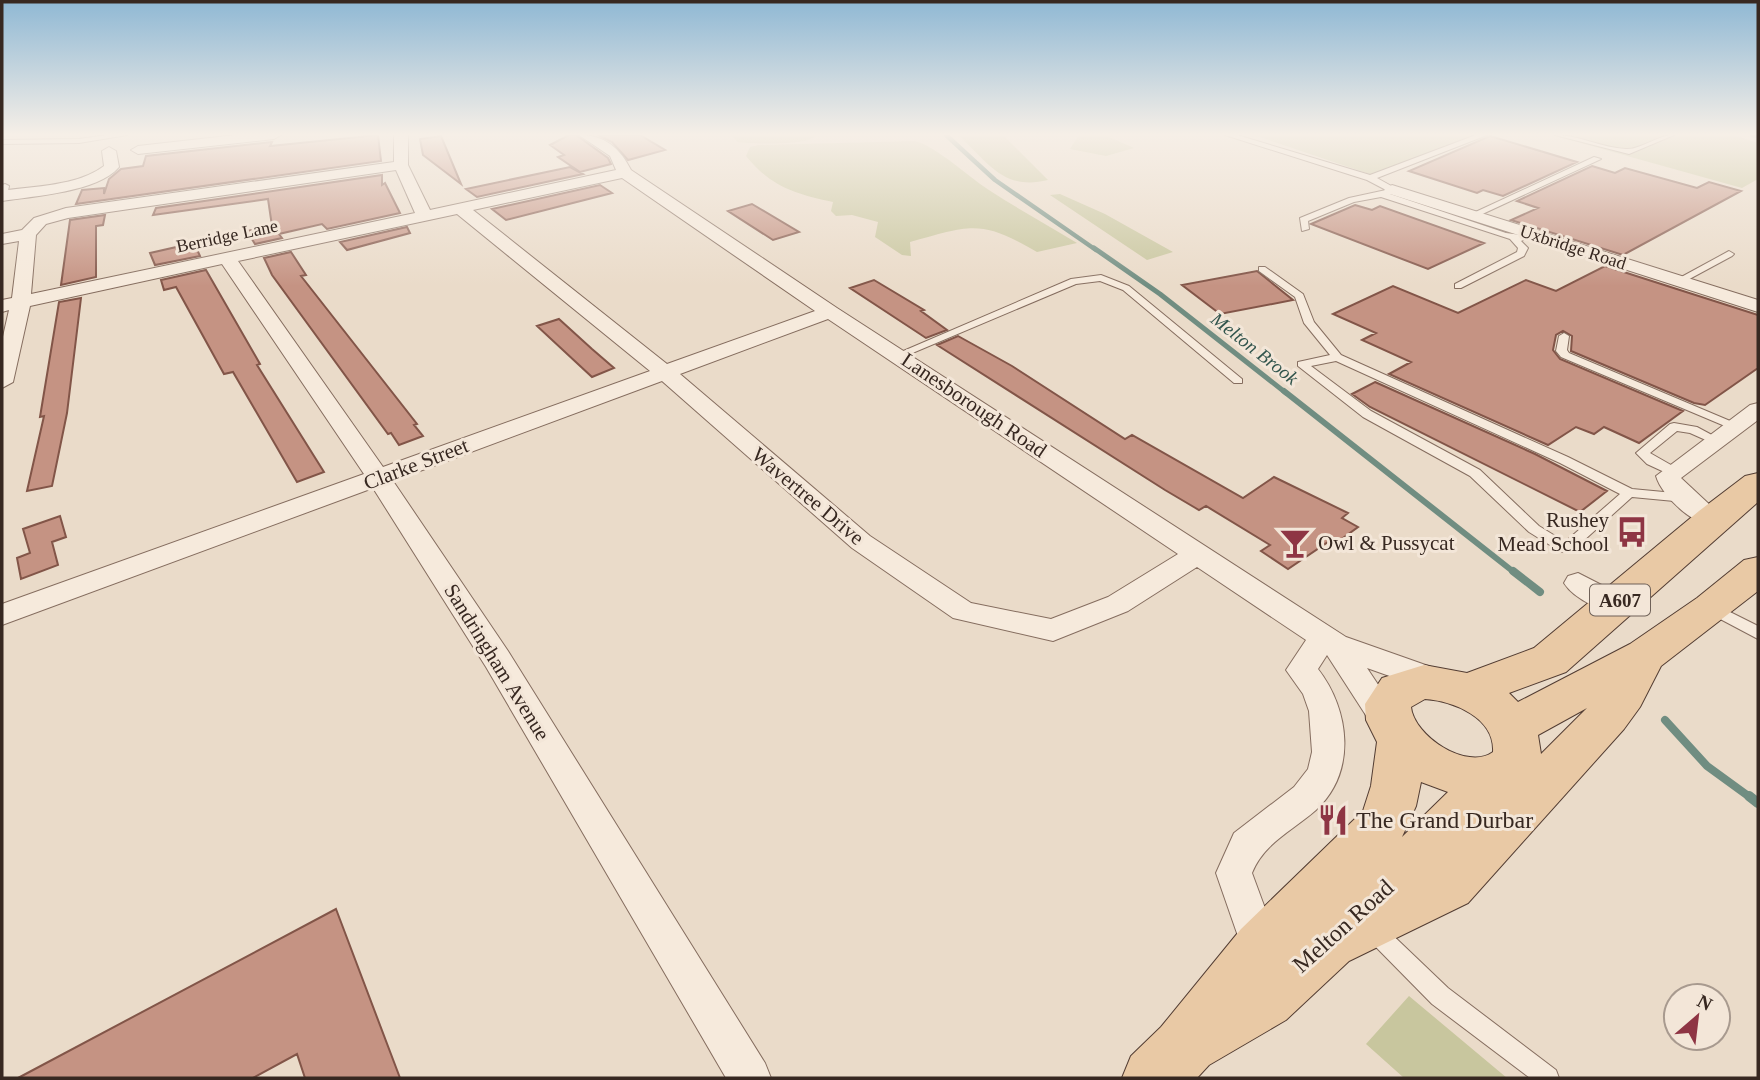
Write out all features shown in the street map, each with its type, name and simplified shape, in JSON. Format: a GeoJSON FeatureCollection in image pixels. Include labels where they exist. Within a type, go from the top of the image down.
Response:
{"type":"FeatureCollection","features":[{"type":"Feature","properties":{"kind":"main road","name":"A607"},"geometry":{"type":"LineString","coordinates":[[1396,735],[1387,715],[1388,702],[1394,692],[1406,684],[1424,681],[1456,687],[1550,660],[1615,604],[1699,509],[1758,484]]}},
{"type":"Feature","properties":{"kind":"main road","name":"A607"},"geometry":{"type":"LineString","coordinates":[[1512,727],[1645,655],[1712,608],[1758,570]]}},
{"type":"Feature","properties":{"kind":"main road"},"geometry":{"type":"LineString","coordinates":[[1352,928],[1449,885],[1608,716],[1624,695],[1645,655]]}},
{"type":"Feature","properties":{"kind":"main road"},"geometry":{"type":"LineString","coordinates":[[1396,735],[1433,767],[1458,776],[1497,776],[1511,768],[1518,757],[1512,727],[1485,701],[1456,687]]}},
{"type":"Feature","properties":{"kind":"main road","name":"Melton Road"},"geometry":{"type":"LineString","coordinates":[[1168,1063],[1261,949],[1381,827],[1393,807],[1397,792],[1396,735]]}},
{"type":"Feature","properties":{"kind":"main road","name":"Melton Road"},"geometry":{"type":"LineString","coordinates":[[1168,1063],[1265,999],[1295,969],[1352,928],[1470,803],[1479,778]]}},
{"type":"Feature","properties":{"kind":"street"},"geometry":{"type":"LineString","coordinates":[[3,193],[64,185]]}},
{"type":"Feature","properties":{"kind":"street"},"geometry":{"type":"LineString","coordinates":[[2,382],[11,304],[28,234],[40,221],[66,213],[259,185]]}},
{"type":"Feature","properties":{"kind":"street"},"geometry":{"type":"LineString","coordinates":[[410,185],[424,215]]}},
{"type":"Feature","properties":{"kind":"street","name":"Berridge Lane"},"geometry":{"type":"LineString","coordinates":[[11,304],[569,185]]}},
{"type":"Feature","properties":{"kind":"street","name":"Lanesborough Road"},"geometry":{"type":"LineString","coordinates":[[643,185],[830,312],[1330,641],[1456,687]]}},
{"type":"Feature","properties":{"kind":"street","name":"Uxbridge Road"},"geometry":{"type":"LineString","coordinates":[[1387,192],[1473,215],[1758,306]]}},
{"type":"Feature","properties":{"kind":"street","name":"Wavertree Drive"},"geometry":{"type":"LineString","coordinates":[[461,209],[663,371],[861,542],[963,611],[1053,630],[1118,604],[1198,554]]}},
{"type":"Feature","properties":{"kind":"street"},"geometry":{"type":"LineString","coordinates":[[2,239],[28,234]]}},
{"type":"Feature","properties":{"kind":"street","name":"Sandringham Avenue"},"geometry":{"type":"LineString","coordinates":[[226,257],[379,478],[497,659],[750,1078]]}},
{"type":"Feature","properties":{"kind":"street","name":"Clarke Street"},"geometry":{"type":"LineString","coordinates":[[2,615],[830,312]]}},
{"type":"Feature","properties":{"kind":"street"},"geometry":{"type":"LineString","coordinates":[[1699,509],[1671,485],[1668,476],[1758,410]]}},
{"type":"Feature","properties":{"kind":"street"},"geometry":{"type":"LineString","coordinates":[[1578,583],[1615,604]]}},
{"type":"Feature","properties":{"kind":"street"},"geometry":{"type":"LineString","coordinates":[[1261,949],[1234,873],[1245,846],[1306,800],[1324,772],[1330,752],[1326,716],[1315,685],[1301,670],[1330,641]]}},
{"type":"Feature","properties":{"kind":"street","name":"Lanesborough Road"},"geometry":{"type":"LineString","coordinates":[[1330,641],[1396,735]]}},
{"type":"Feature","properties":{"kind":"lane","name":"Uxbridge Road"},"geometry":{"type":"LineString","coordinates":[[1379,185],[1387,192]]}},
{"type":"Feature","properties":{"kind":"lane"},"geometry":{"type":"LineString","coordinates":[[1473,215],[1539,185]]}},
{"type":"Feature","properties":{"kind":"lane"},"geometry":{"type":"LineString","coordinates":[[1305,229],[1302,222],[1309,218],[1352,200],[1387,192],[1514,238],[1523,248],[1521,254],[1458,286]]}},
{"type":"Feature","properties":{"kind":"lane"},"geometry":{"type":"LineString","coordinates":[[1514,238],[1532,234]]}},
{"type":"Feature","properties":{"kind":"lane"},"geometry":{"type":"LineString","coordinates":[[1679,281],[1729,254]]}},
{"type":"Feature","properties":{"kind":"lane"},"geometry":{"type":"LineString","coordinates":[[1262,269],[1299,296],[1308,323],[1337,357],[1564,460],[1629,493],[1699,509]]}},
{"type":"Feature","properties":{"kind":"lane"},"geometry":{"type":"LineString","coordinates":[[899,355],[1074,281],[1101,278],[1126,288],[1238,381]]}},
{"type":"Feature","properties":{"kind":"lane"},"geometry":{"type":"LineString","coordinates":[[1564,336],[1561,351],[1565,355],[1727,433]]}},
{"type":"Feature","properties":{"kind":"lane"},"geometry":{"type":"LineString","coordinates":[[1337,357],[1302,364],[1367,414],[1475,473],[1534,529],[1566,550],[1629,493]]}},
{"type":"Feature","properties":{"kind":"lane"},"geometry":{"type":"LineString","coordinates":[[1673,472],[1651,461],[1642,453],[1674,427],[1727,433]]}},
{"type":"Feature","properties":{"kind":"lane"},"geometry":{"type":"LineString","coordinates":[[1712,608],[1758,632]]}},
{"type":"Feature","properties":{"kind":"lane"},"geometry":{"type":"LineString","coordinates":[[1352,928],[1406,959],[1440,996],[1548,1078]]}},
{"type":"Feature","properties":{"kind":"shaded area"},"geometry":{"type":"Polygon","coordinates":[[[781,185],[983,185],[1077,243],[1037,252],[1002,234],[975,228],[910,242],[911,256],[902,255],[875,237],[878,222],[852,215],[836,216],[831,211],[833,202],[781,185]]]}},
{"type":"Feature","properties":{"kind":"shaded area"},"geometry":{"type":"Polygon","coordinates":[[[1060,194],[1105,214],[1173,252],[1147,260],[1050,195],[1060,194]]]}},
{"type":"Feature","properties":{"kind":"shaded area"},"geometry":{"type":"Polygon","coordinates":[[[1409,996],[1507,1078],[1404,1078],[1366,1044],[1409,996]]]}},
{"type":"Feature","properties":{"kind":"building"},"geometry":{"type":"Polygon","coordinates":[[[107,185],[208,185],[76,204],[82,190],[104,188],[104,194],[107,185]]]}},
{"type":"Feature","properties":{"kind":"building"},"geometry":{"type":"Polygon","coordinates":[[[311,185],[386,185],[400,213],[327,229],[322,224],[279,234],[282,238],[255,244],[247,231],[272,226],[268,199],[153,215],[156,208],[311,185]]]}},
{"type":"Feature","properties":{"kind":"building"},"geometry":{"type":"Polygon","coordinates":[[[483,185],[530,185],[477,197],[466,189],[483,185]]]}},
{"type":"Feature","properties":{"kind":"building"},"geometry":{"type":"Polygon","coordinates":[[[598,185],[612,193],[506,220],[492,209],[598,185]]]}},
{"type":"Feature","properties":{"kind":"building"},"geometry":{"type":"Polygon","coordinates":[[[1454,185],[1526,185],[1503,196],[1483,190],[1477,193],[1454,185]]]}},
{"type":"Feature","properties":{"kind":"building"},"geometry":{"type":"Polygon","coordinates":[[[1550,185],[1688,185],[1697,188],[1721,185],[1741,191],[1623,255],[1511,220],[1538,208],[1517,201],[1550,185]]]}},
{"type":"Feature","properties":{"kind":"building"},"geometry":{"type":"Polygon","coordinates":[[[752,204],[799,232],[773,240],[728,211],[752,204]]]}},
{"type":"Feature","properties":{"kind":"building"},"geometry":{"type":"Polygon","coordinates":[[[1355,205],[1372,210],[1380,206],[1484,243],[1428,269],[1311,224],[1355,205]]]}},
{"type":"Feature","properties":{"kind":"building"},"geometry":{"type":"Polygon","coordinates":[[[105,215],[103,225],[96,226],[96,277],[61,285],[70,220],[105,215]]]}},
{"type":"Feature","properties":{"kind":"building"},"geometry":{"type":"Polygon","coordinates":[[[407,227],[410,233],[347,250],[340,242],[407,227]]]}},
{"type":"Feature","properties":{"kind":"building"},"geometry":{"type":"Polygon","coordinates":[[[194,243],[200,256],[155,265],[150,253],[194,243]]]}},
{"type":"Feature","properties":{"kind":"building"},"geometry":{"type":"Polygon","coordinates":[[[291,252],[306,275],[301,276],[417,424],[414,425],[423,436],[399,445],[391,433],[388,434],[272,275],[264,258],[291,252]]]}},
{"type":"Feature","properties":{"kind":"building"},"geometry":{"type":"Polygon","coordinates":[[[1605,266],[1758,315],[1758,368],[1705,405],[1694,403],[1571,351],[1572,336],[1563,331],[1556,335],[1553,350],[1560,359],[1683,411],[1639,443],[1604,427],[1594,434],[1576,427],[1548,445],[1389,374],[1411,362],[1362,340],[1376,333],[1333,314],[1393,286],[1458,313],[1526,280],[1556,291],[1605,266]]]}},
{"type":"Feature","properties":{"kind":"building"},"geometry":{"type":"Polygon","coordinates":[[[206,270],[260,364],[257,365],[324,472],[297,482],[233,372],[224,374],[176,287],[164,290],[161,280],[206,270]]]}},
{"type":"Feature","properties":{"kind":"building"},"geometry":{"type":"Polygon","coordinates":[[[1257,271],[1293,300],[1220,314],[1182,285],[1257,271]]]}},
{"type":"Feature","properties":{"kind":"building"},"geometry":{"type":"Polygon","coordinates":[[[874,280],[924,310],[921,311],[947,330],[926,338],[850,288],[874,280]]]}},
{"type":"Feature","properties":{"kind":"building"},"geometry":{"type":"Polygon","coordinates":[[[81,298],[67,413],[52,486],[27,491],[44,416],[40,417],[59,302],[81,298]]]}},
{"type":"Feature","properties":{"kind":"building"},"geometry":{"type":"Polygon","coordinates":[[[559,319],[614,368],[592,377],[537,326],[559,319]]]}},
{"type":"Feature","properties":{"kind":"building"},"geometry":{"type":"Polygon","coordinates":[[[958,336],[1012,366],[1125,439],[1132,435],[1243,498],[1274,477],[1348,513],[1342,518],[1358,527],[1336,543],[1331,540],[1288,569],[1261,551],[1270,545],[1206,506],[1199,510],[1165,490],[937,345],[958,336]]]}},
{"type":"Feature","properties":{"kind":"building"},"geometry":{"type":"Polygon","coordinates":[[[1375,382],[1535,454],[1607,491],[1580,512],[1370,407],[1352,394],[1375,382]]]}},
{"type":"Feature","properties":{"kind":"building"},"geometry":{"type":"Polygon","coordinates":[[[60,516],[66,537],[52,542],[58,565],[21,579],[17,558],[30,553],[23,529],[60,516]]]}},
{"type":"Feature","properties":{"kind":"building"},"geometry":{"type":"Polygon","coordinates":[[[336,909],[400,1078],[305,1078],[297,1054],[253,1078],[18,1078],[336,909]]]}},
{"type":"Feature","properties":{"kind":"waterway","name":"Melton Brook"},"geometry":{"type":"LineString","coordinates":[[1003,185],[1096,250]]}},
{"type":"Feature","properties":{"kind":"waterway","name":"Melton Brook"},"geometry":{"type":"LineString","coordinates":[[1094,248],[1160,294],[1286,393]]}},
{"type":"Feature","properties":{"kind":"waterway","name":"Melton Brook"},"geometry":{"type":"LineString","coordinates":[[1284,391],[1515,573]]}},
{"type":"Feature","properties":{"kind":"waterway","name":"Melton Brook"},"geometry":{"type":"LineString","coordinates":[[1513,571],[1540,592]]}},
{"type":"Feature","properties":{"kind":"waterway","name":"Melton Brook"},"geometry":{"type":"LineString","coordinates":[[1665,720],[1707,766],[1751,798]]}},
{"type":"Feature","properties":{"kind":"waterway","name":"Melton Brook"},"geometry":{"type":"LineString","coordinates":[[1749,796],[1758,803]]}},
{"type":"Feature","properties":{"kind":"place","name":"Rushey Mead School"},"geometry":{"type":"Point","coordinates":[1632,532]}},
{"type":"Feature","properties":{"kind":"place","name":"Owl & Pussycat"},"geometry":{"type":"Point","coordinates":[1295,543]}},
{"type":"Feature","properties":{"kind":"place","name":"The Grand Durbar"},"geometry":{"type":"Point","coordinates":[1333,820]}}]}
